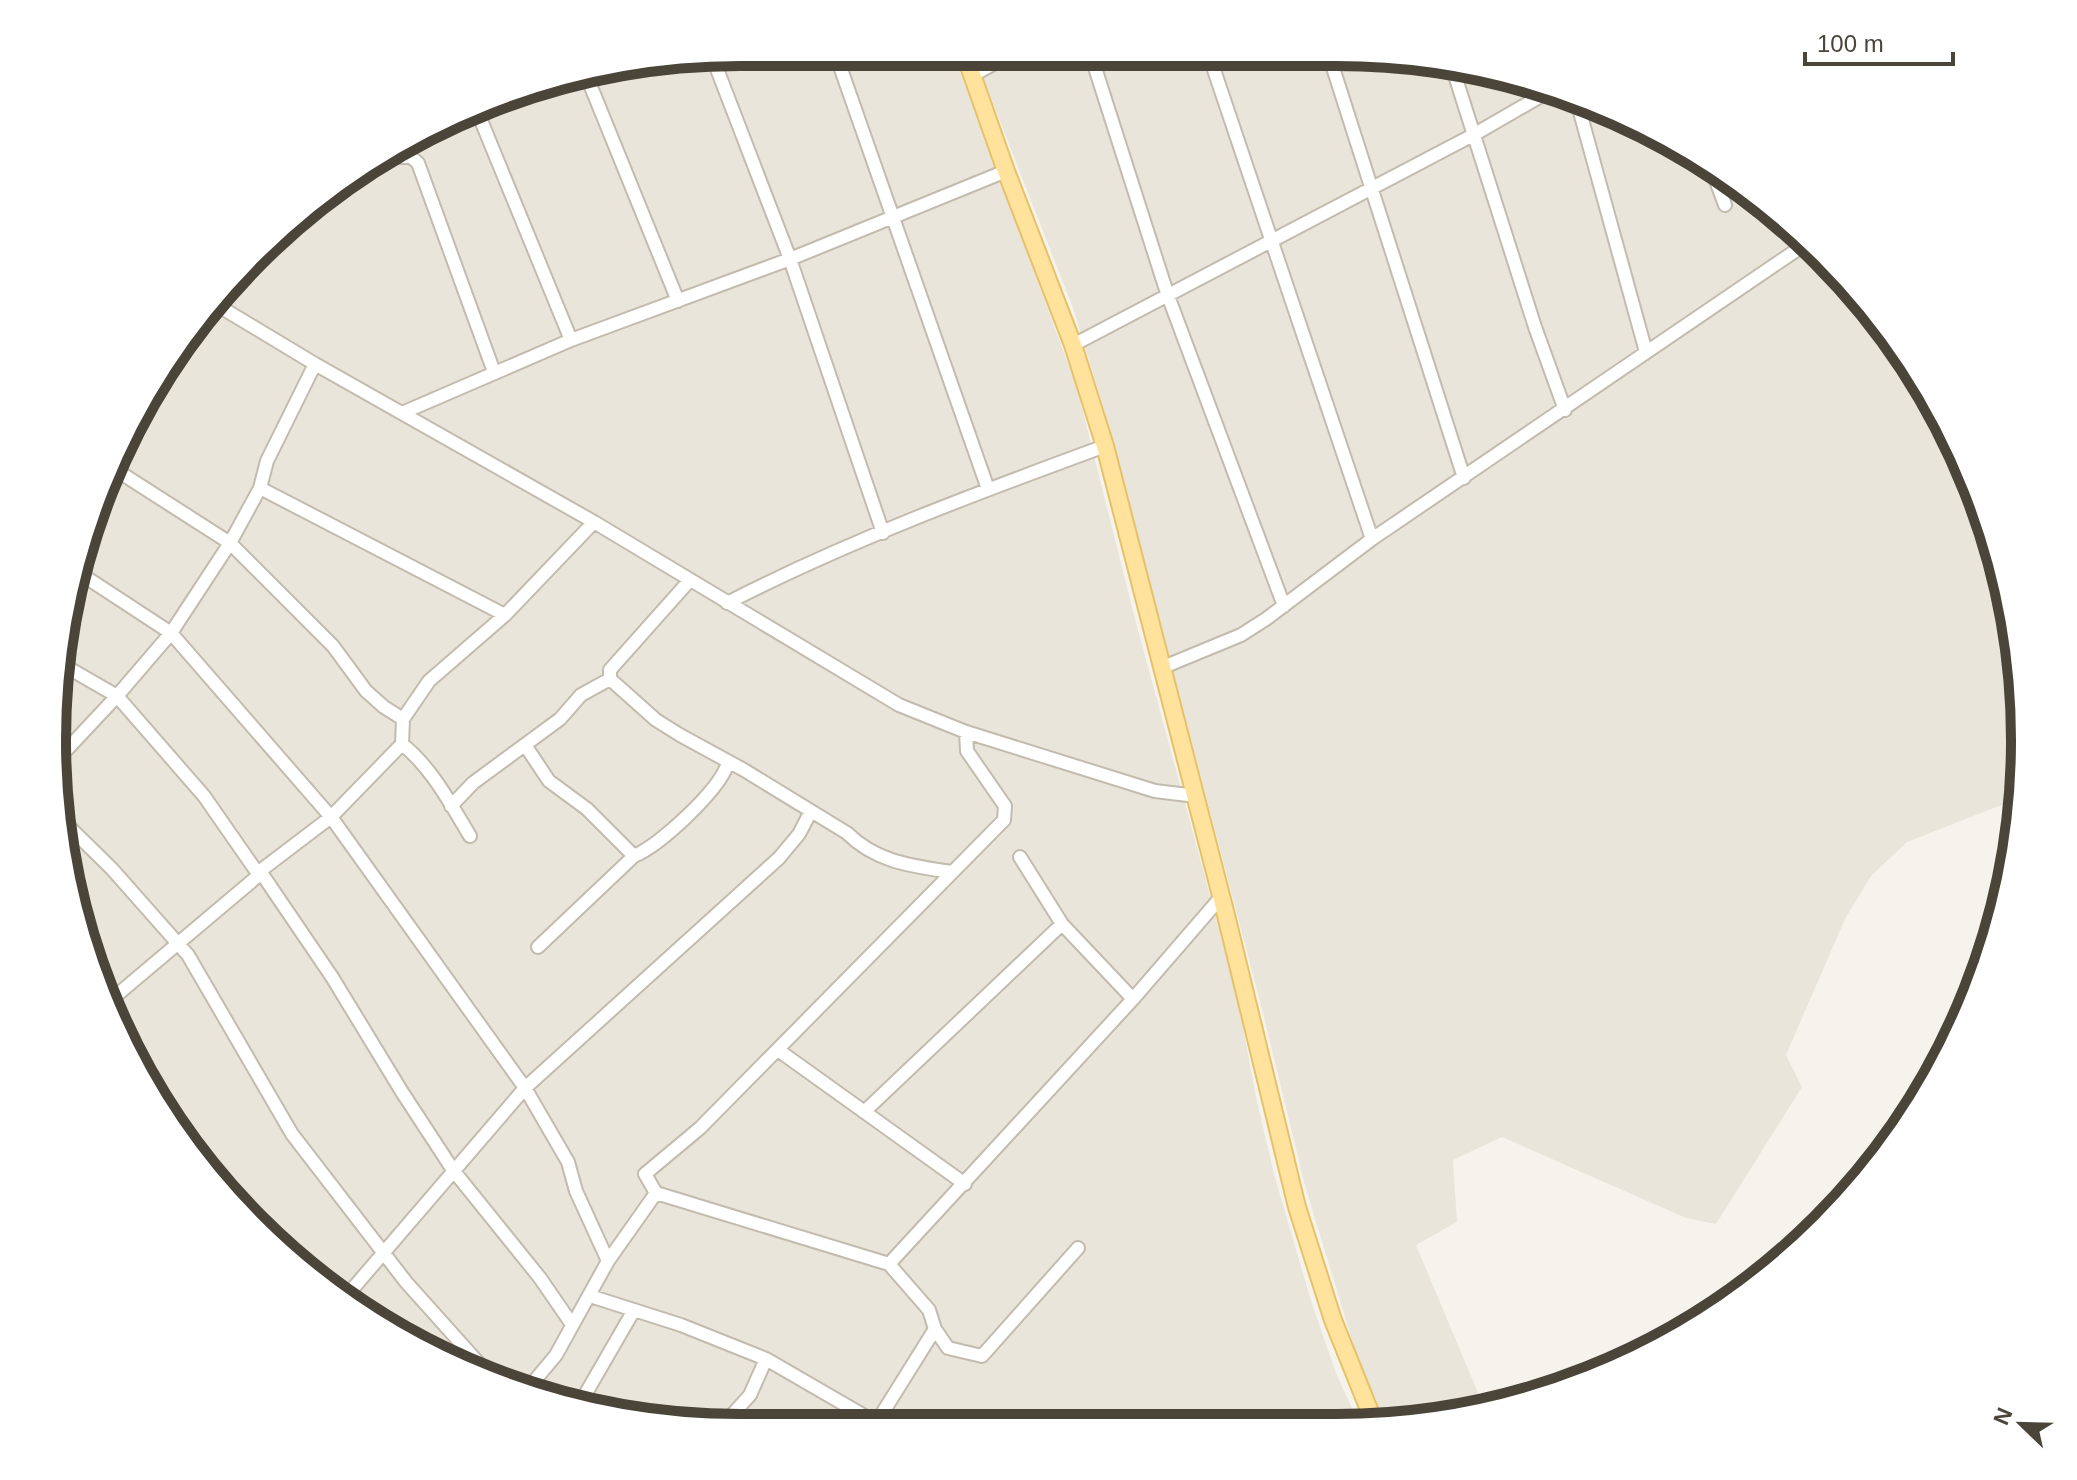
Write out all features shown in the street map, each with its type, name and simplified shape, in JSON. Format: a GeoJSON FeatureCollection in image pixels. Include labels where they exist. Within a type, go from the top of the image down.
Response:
{"type":"FeatureCollection","features":[{"type":"Feature","properties":{"kind":"main road"},"geometry":{"type":"LineString","coordinates":[[969,66],[1073,345],[1105,446],[1222,896],[1297,1207],[1333,1320],[1370,1413]]}},
{"type":"Feature","properties":{"kind":"street"},"geometry":{"type":"LineString","coordinates":[[840,66],[988,489]]}},
{"type":"Feature","properties":{"kind":"street"},"geometry":{"type":"LineString","coordinates":[[973,75],[989,66]]}},
{"type":"Feature","properties":{"kind":"street"},"geometry":{"type":"LineString","coordinates":[[1094,66],[1167,293],[1284,606]]}},
{"type":"Feature","properties":{"kind":"street"},"geometry":{"type":"LineString","coordinates":[[1213,66],[1372,539]]}},
{"type":"Feature","properties":{"kind":"street"},"geometry":{"type":"LineString","coordinates":[[1333,66],[1464,478]]}},
{"type":"Feature","properties":{"kind":"street"},"geometry":{"type":"LineString","coordinates":[[716,67],[790,259],[883,533]]}},
{"type":"Feature","properties":{"kind":"street"},"geometry":{"type":"LineString","coordinates":[[1456,77],[1535,327],[1565,410]]}},
{"type":"Feature","properties":{"kind":"street"},"geometry":{"type":"LineString","coordinates":[[590,83],[678,301]]}},
{"type":"Feature","properties":{"kind":"street"},"geometry":{"type":"LineString","coordinates":[[1073,345],[1475,134],[1539,97]]}},
{"type":"Feature","properties":{"kind":"street"},"geometry":{"type":"LineString","coordinates":[[1580,111],[1646,352]]}},
{"type":"Feature","properties":{"kind":"street"},"geometry":{"type":"LineString","coordinates":[[480,118],[571,340]]}},
{"type":"Feature","properties":{"kind":"street"},"geometry":{"type":"LineString","coordinates":[[401,157],[411,157],[418,163],[494,372]]}},
{"type":"Feature","properties":{"kind":"street"},"geometry":{"type":"LineString","coordinates":[[402,413],[571,340],[790,259],[1006,171]]}},
{"type":"Feature","properties":{"kind":"street"},"geometry":{"type":"LineString","coordinates":[[1717,184],[1725,205]]}},
{"type":"Feature","properties":{"kind":"street"},"geometry":{"type":"LineString","coordinates":[[1161,668],[1241,635],[1372,539],[1798,249]]}},
{"type":"Feature","properties":{"kind":"street"},"geometry":{"type":"LineString","coordinates":[[223,308],[594,522],[899,705],[966,732],[1155,791],[1196,796]]}},
{"type":"Feature","properties":{"kind":"street"},"geometry":{"type":"LineString","coordinates":[[66,750],[171,633],[230,543],[260,488],[267,461],[315,364]]}},
{"type":"Feature","properties":{"kind":"street"},"geometry":{"type":"LineString","coordinates":[[727,603],[988,489],[1105,446]]}},
{"type":"Feature","properties":{"kind":"street"},"geometry":{"type":"LineString","coordinates":[[121,473],[230,543],[333,646],[366,691],[403,719]]}},
{"type":"Feature","properties":{"kind":"street"},"geometry":{"type":"LineString","coordinates":[[260,488],[505,615]]}},
{"type":"Feature","properties":{"kind":"street"},"geometry":{"type":"LineString","coordinates":[[116,996],[331,817],[402,744],[403,719],[429,681],[505,615],[594,522]]}},
{"type":"Feature","properties":{"kind":"street"},"geometry":{"type":"LineString","coordinates":[[86,577],[171,633],[331,817],[525,1088],[568,1162],[576,1191],[608,1261]]}},
{"type":"Feature","properties":{"kind":"street"},"geometry":{"type":"LineString","coordinates":[[690,580],[610,670],[610,679],[656,720],[847,833],[860,847],[898,864],[951,872]]}},
{"type":"Feature","properties":{"kind":"street"},"geometry":{"type":"LineString","coordinates":[[70,669],[117,696],[204,796],[332,977],[453,1170],[540,1278],[571,1323]]}},
{"type":"Feature","properties":{"kind":"street"},"geometry":{"type":"LineString","coordinates":[[451,806],[473,783],[560,719],[581,695],[610,679]]}},
{"type":"Feature","properties":{"kind":"street"},"geometry":{"type":"LineString","coordinates":[[966,732],[967,751],[1005,806],[1004,820],[683,1145],[645,1174],[656,1193],[889,1264],[929,1310],[935,1329],[948,1348],[982,1356],[1078,1248]]}},
{"type":"Feature","properties":{"kind":"street"},"geometry":{"type":"LineString","coordinates":[[402,744],[416,755],[443,790],[470,836]]}},
{"type":"Feature","properties":{"kind":"street"},"geometry":{"type":"LineString","coordinates":[[525,745],[549,781],[587,809],[634,856]]}},
{"type":"Feature","properties":{"kind":"street"},"geometry":{"type":"LineString","coordinates":[[538,947],[634,856],[648,850],[692,810],[724,776],[728,763]]}},
{"type":"Feature","properties":{"kind":"street"},"geometry":{"type":"LineString","coordinates":[[352,1290],[525,1088],[779,858],[799,834],[810,813]]}},
{"type":"Feature","properties":{"kind":"street"},"geometry":{"type":"LineString","coordinates":[[72,830],[112,869],[188,955],[292,1134],[406,1282],[476,1360]]}},
{"type":"Feature","properties":{"kind":"street"},"geometry":{"type":"LineString","coordinates":[[1020,857],[1062,924],[1133,999]]}},
{"type":"Feature","properties":{"kind":"street"},"geometry":{"type":"LineString","coordinates":[[889,1264],[1133,999],[1222,896]]}},
{"type":"Feature","properties":{"kind":"street"},"geometry":{"type":"LineString","coordinates":[[864,1112],[1062,924]]}},
{"type":"Feature","properties":{"kind":"street"},"geometry":{"type":"LineString","coordinates":[[778,1050],[965,1184]]}},
{"type":"Feature","properties":{"kind":"street"},"geometry":{"type":"LineString","coordinates":[[534,1381],[556,1355],[608,1261],[656,1193]]}},
{"type":"Feature","properties":{"kind":"street"},"geometry":{"type":"LineString","coordinates":[[590,1296],[681,1325],[766,1359],[860,1414]]}},
{"type":"Feature","properties":{"kind":"street"},"geometry":{"type":"LineString","coordinates":[[585,1395],[634,1310]]}},
{"type":"Feature","properties":{"kind":"street"},"geometry":{"type":"LineString","coordinates":[[883,1414],[935,1329]]}},
{"type":"Feature","properties":{"kind":"street"},"geometry":{"type":"LineString","coordinates":[[733,1414],[750,1395],[766,1359]]}},
{"type":"Feature","properties":{"kind":"shaded area"},"geometry":{"type":"Polygon","coordinates":[[[958,66],[1077,388],[1134,615],[1237,995],[1274,1174],[1336,1373],[1354,1414],[740,1414],[652,1408],[566,1391],[523,1378],[442,1344],[403,1324],[330,1275],[263,1217],[205,1150],[180,1114],[156,1077],[117,998],[89,914],[79,871],[67,784],[66,740],[67,696],[79,609],[89,566],[117,482],[156,403],[180,366],[205,330],[263,263],[330,205],[403,156],[482,117],[566,89],[609,79],[696,67],[958,66]]]}},
{"type":"Feature","properties":{"kind":"shaded area"},"geometry":{"type":"Polygon","coordinates":[[[978,66],[1381,67],[1468,79],[1511,89],[1595,117],[1674,156],[1747,205],[1814,263],[1872,330],[1921,403],[1960,482],[1988,566],[2005,652],[2011,740],[2008,803],[1907,842],[1871,876],[1845,919],[1786,1055],[1802,1087],[1716,1224],[1686,1218],[1502,1137],[1453,1160],[1457,1222],[1416,1245],[1480,1398],[1380,1413],[1356,1353],[1305,1186],[1262,1009],[1104,409],[1073,308],[978,66]]]}}]}
